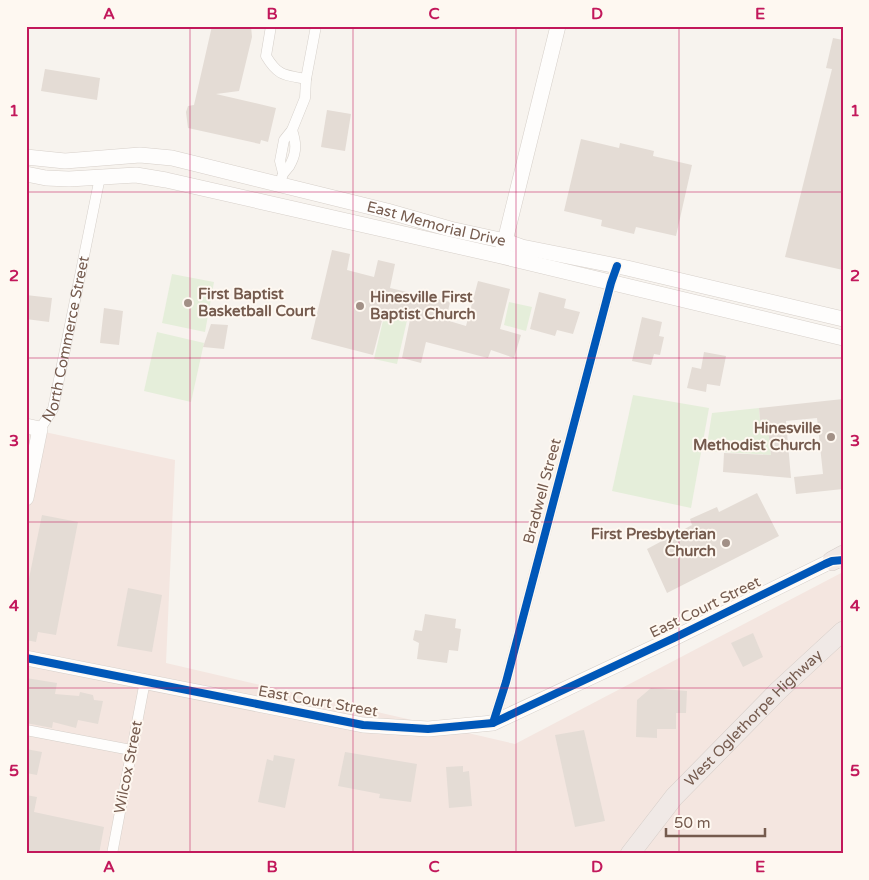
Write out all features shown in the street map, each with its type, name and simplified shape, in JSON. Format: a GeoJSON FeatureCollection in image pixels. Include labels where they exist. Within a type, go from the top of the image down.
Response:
{"type":"FeatureCollection","features":[{"type":"Feature","properties":{"kind":"highway","name":"West Oglethorpe Highway"},"geometry":{"type":"LineString","coordinates":[[630,854],[674,797],[779,690],[843,631]]}},
{"type":"Feature","properties":{"kind":"main road"},"geometry":{"type":"LineString","coordinates":[[501,256],[558,26]]}},
{"type":"Feature","properties":{"kind":"main road","name":"East Memorial Drive"},"geometry":{"type":"LineString","coordinates":[[26,157],[65,161],[140,155],[172,158],[281,178],[450,229],[505,240],[522,247],[617,266],[843,319]]}},
{"type":"Feature","properties":{"kind":"main road","name":"East Memorial Drive"},"geometry":{"type":"LineString","coordinates":[[26,174],[62,179],[136,175],[166,180],[501,256],[843,338]]}},
{"type":"Feature","properties":{"kind":"main road","name":"North Commerce Street"},"geometry":{"type":"LineString","coordinates":[[26,498],[33,428]]}},
{"type":"Feature","properties":{"kind":"main road","name":"East Court Street"},"geometry":{"type":"LineString","coordinates":[[26,658],[363,725],[428,729],[493,723],[839,559]]}},
{"type":"Feature","properties":{"kind":"street"},"geometry":{"type":"LineString","coordinates":[[272,26],[266,56],[274,69],[285,75],[306,79]]}},
{"type":"Feature","properties":{"kind":"street"},"geometry":{"type":"LineString","coordinates":[[281,178],[291,165],[297,143],[292,130],[306,98],[306,79],[316,26]]}},
{"type":"Feature","properties":{"kind":"street","name":"North Commerce Street"},"geometry":{"type":"LineString","coordinates":[[33,428],[53,409],[100,177]]}},
{"type":"Feature","properties":{"kind":"street","name":"Bradwell Street"},"geometry":{"type":"LineString","coordinates":[[493,723],[506,682],[617,266]]}},
{"type":"Feature","properties":{"kind":"street","name":"Wilcox Street"},"geometry":{"type":"LineString","coordinates":[[112,854],[145,681]]}},
{"type":"Feature","properties":{"kind":"street"},"geometry":{"type":"LineString","coordinates":[[26,730],[131,750]]}},
{"type":"Feature","properties":{"kind":"shaded area"},"geometry":{"type":"Polygon","coordinates":[[[26,428],[175,460],[166,663],[515,744],[843,572],[843,854],[26,854],[26,428]]]}},
{"type":"Feature","properties":{"kind":"green space","name":"First Baptist Basketball Court"},"geometry":{"type":"Polygon","coordinates":[[[172,274],[214,282],[205,332],[162,323],[172,274]]]}},
{"type":"Feature","properties":{"kind":"green space"},"geometry":{"type":"Polygon","coordinates":[[[509,302],[532,307],[526,331],[504,325],[509,302]]]}},
{"type":"Feature","properties":{"kind":"green space"},"geometry":{"type":"Polygon","coordinates":[[[385,312],[408,316],[397,364],[374,359],[385,312]]]}},
{"type":"Feature","properties":{"kind":"green space"},"geometry":{"type":"Polygon","coordinates":[[[157,332],[204,343],[191,402],[144,391],[157,332]]]}},
{"type":"Feature","properties":{"kind":"green space"},"geometry":{"type":"Polygon","coordinates":[[[633,395],[709,408],[691,508],[612,491],[633,395]]]}},
{"type":"Feature","properties":{"kind":"green space"},"geometry":{"type":"Polygon","coordinates":[[[759,408],[760,420],[767,419],[771,455],[706,451],[712,413],[759,408]]]}},
{"type":"Feature","properties":{"kind":"building"},"geometry":{"type":"Polygon","coordinates":[[[212,26],[251,26],[252,37],[239,91],[216,94],[276,108],[268,142],[261,140],[260,144],[188,128],[186,112],[188,106],[194,105],[212,26]]]}},
{"type":"Feature","properties":{"kind":"building"},"geometry":{"type":"Polygon","coordinates":[[[833,38],[843,40],[843,270],[785,257],[832,69],[826,68],[833,38]]]}},
{"type":"Feature","properties":{"kind":"building"},"geometry":{"type":"Polygon","coordinates":[[[45,69],[100,78],[97,100],[41,91],[45,69]]]}},
{"type":"Feature","properties":{"kind":"building"},"geometry":{"type":"Polygon","coordinates":[[[327,110],[351,114],[345,151],[321,147],[327,110]]]}},
{"type":"Feature","properties":{"kind":"building"},"geometry":{"type":"Polygon","coordinates":[[[581,139],[619,148],[620,143],[654,151],[653,156],[692,165],[676,236],[636,227],[634,234],[601,226],[602,220],[564,211],[581,139]]]}},
{"type":"Feature","properties":{"kind":"building"},"geometry":{"type":"Polygon","coordinates":[[[332,250],[350,254],[347,270],[374,277],[378,260],[395,264],[390,288],[450,302],[446,320],[466,326],[478,281],[510,289],[500,329],[521,335],[514,358],[491,350],[488,358],[426,342],[421,363],[402,358],[411,315],[385,309],[373,355],[311,339],[332,250]]]}},
{"type":"Feature","properties":{"kind":"building"},"geometry":{"type":"Polygon","coordinates":[[[539,292],[566,299],[564,308],[580,312],[573,334],[557,330],[555,336],[530,329],[539,292]]]}},
{"type":"Feature","properties":{"kind":"building"},"geometry":{"type":"Polygon","coordinates":[[[26,295],[52,298],[49,322],[26,319],[26,295]]]}},
{"type":"Feature","properties":{"kind":"building"},"geometry":{"type":"Polygon","coordinates":[[[104,308],[123,311],[119,345],[100,343],[104,308]]]}},
{"type":"Feature","properties":{"kind":"building"},"geometry":{"type":"Polygon","coordinates":[[[642,317],[662,322],[659,336],[664,337],[660,355],[654,354],[651,365],[632,361],[642,317]]]}},
{"type":"Feature","properties":{"kind":"building"},"geometry":{"type":"Polygon","coordinates":[[[211,324],[228,325],[224,349],[203,347],[211,324]]]}},
{"type":"Feature","properties":{"kind":"building"},"geometry":{"type":"Polygon","coordinates":[[[704,352],[726,356],[720,386],[707,384],[706,392],[687,388],[692,367],[701,369],[704,352]]]}},
{"type":"Feature","properties":{"kind":"building","name":"Hinesville Methodist Church"},"geometry":{"type":"Polygon","coordinates":[[[843,399],[843,489],[796,494],[794,477],[823,474],[817,418],[786,421],[791,478],[723,472],[724,453],[771,455],[767,419],[760,420],[759,408],[843,399]]]}},
{"type":"Feature","properties":{"kind":"building"},"geometry":{"type":"Polygon","coordinates":[[[757,493],[779,536],[667,593],[647,549],[692,525],[690,519],[717,507],[719,512],[757,493]]]}},
{"type":"Feature","properties":{"kind":"building"},"geometry":{"type":"Polygon","coordinates":[[[42,515],[78,522],[56,635],[38,632],[36,642],[26,640],[26,593],[42,515]]]}},
{"type":"Feature","properties":{"kind":"building"},"geometry":{"type":"Polygon","coordinates":[[[128,588],[162,595],[152,652],[117,646],[128,588]]]}},
{"type":"Feature","properties":{"kind":"building"},"geometry":{"type":"Polygon","coordinates":[[[425,614],[456,619],[455,628],[461,629],[458,651],[449,650],[447,663],[417,659],[419,643],[413,640],[415,630],[422,631],[425,614]]]}},
{"type":"Feature","properties":{"kind":"building"},"geometry":{"type":"Polygon","coordinates":[[[753,633],[763,657],[743,667],[731,643],[753,633]]]}},
{"type":"Feature","properties":{"kind":"building"},"geometry":{"type":"Polygon","coordinates":[[[26,678],[57,683],[55,694],[79,696],[80,692],[93,695],[94,700],[103,701],[98,724],[78,720],[76,728],[53,722],[52,728],[26,723],[26,678]]]}},
{"type":"Feature","properties":{"kind":"building"},"geometry":{"type":"Polygon","coordinates":[[[651,688],[687,691],[686,713],[676,713],[676,729],[657,729],[657,738],[636,737],[637,700],[651,688]]]}},
{"type":"Feature","properties":{"kind":"building"},"geometry":{"type":"Polygon","coordinates":[[[584,730],[605,821],[575,827],[555,735],[584,730]]]}},
{"type":"Feature","properties":{"kind":"building"},"geometry":{"type":"Polygon","coordinates":[[[26,749],[42,752],[37,775],[26,773],[26,749]]]}},
{"type":"Feature","properties":{"kind":"building"},"geometry":{"type":"Polygon","coordinates":[[[345,752],[417,764],[411,802],[379,798],[380,794],[338,786],[345,752]]]}},
{"type":"Feature","properties":{"kind":"building"},"geometry":{"type":"Polygon","coordinates":[[[274,755],[295,759],[285,808],[258,802],[267,759],[273,761],[274,755]]]}},
{"type":"Feature","properties":{"kind":"building"},"geometry":{"type":"Polygon","coordinates":[[[463,766],[463,772],[469,771],[472,806],[449,808],[446,767],[463,766]]]}},
{"type":"Feature","properties":{"kind":"building"},"geometry":{"type":"Polygon","coordinates":[[[26,795],[37,797],[34,812],[104,827],[99,854],[26,854],[26,795]]]}},
{"type":"Feature","properties":{"kind":"cycle path"},"geometry":{"type":"LineString","coordinates":[[493,723],[506,682],[617,266]]}},
{"type":"Feature","properties":{"kind":"cycle path"},"geometry":{"type":"LineString","coordinates":[[26,658],[363,725],[428,729],[493,723],[674,638],[825,564],[843,560]]}},
{"type":"Feature","properties":{"kind":"place","name":"First Baptist Basketball Court"},"geometry":{"type":"Point","coordinates":[188,303]}},
{"type":"Feature","properties":{"kind":"place","name":"Hinesville First Baptist Church"},"geometry":{"type":"Point","coordinates":[360,306]}},
{"type":"Feature","properties":{"kind":"place","name":"Hinesville Methodist Church"},"geometry":{"type":"Point","coordinates":[831,437]}},
{"type":"Feature","properties":{"kind":"place","name":"First Presbyterian Church"},"geometry":{"type":"Point","coordinates":[726,543]}}]}
